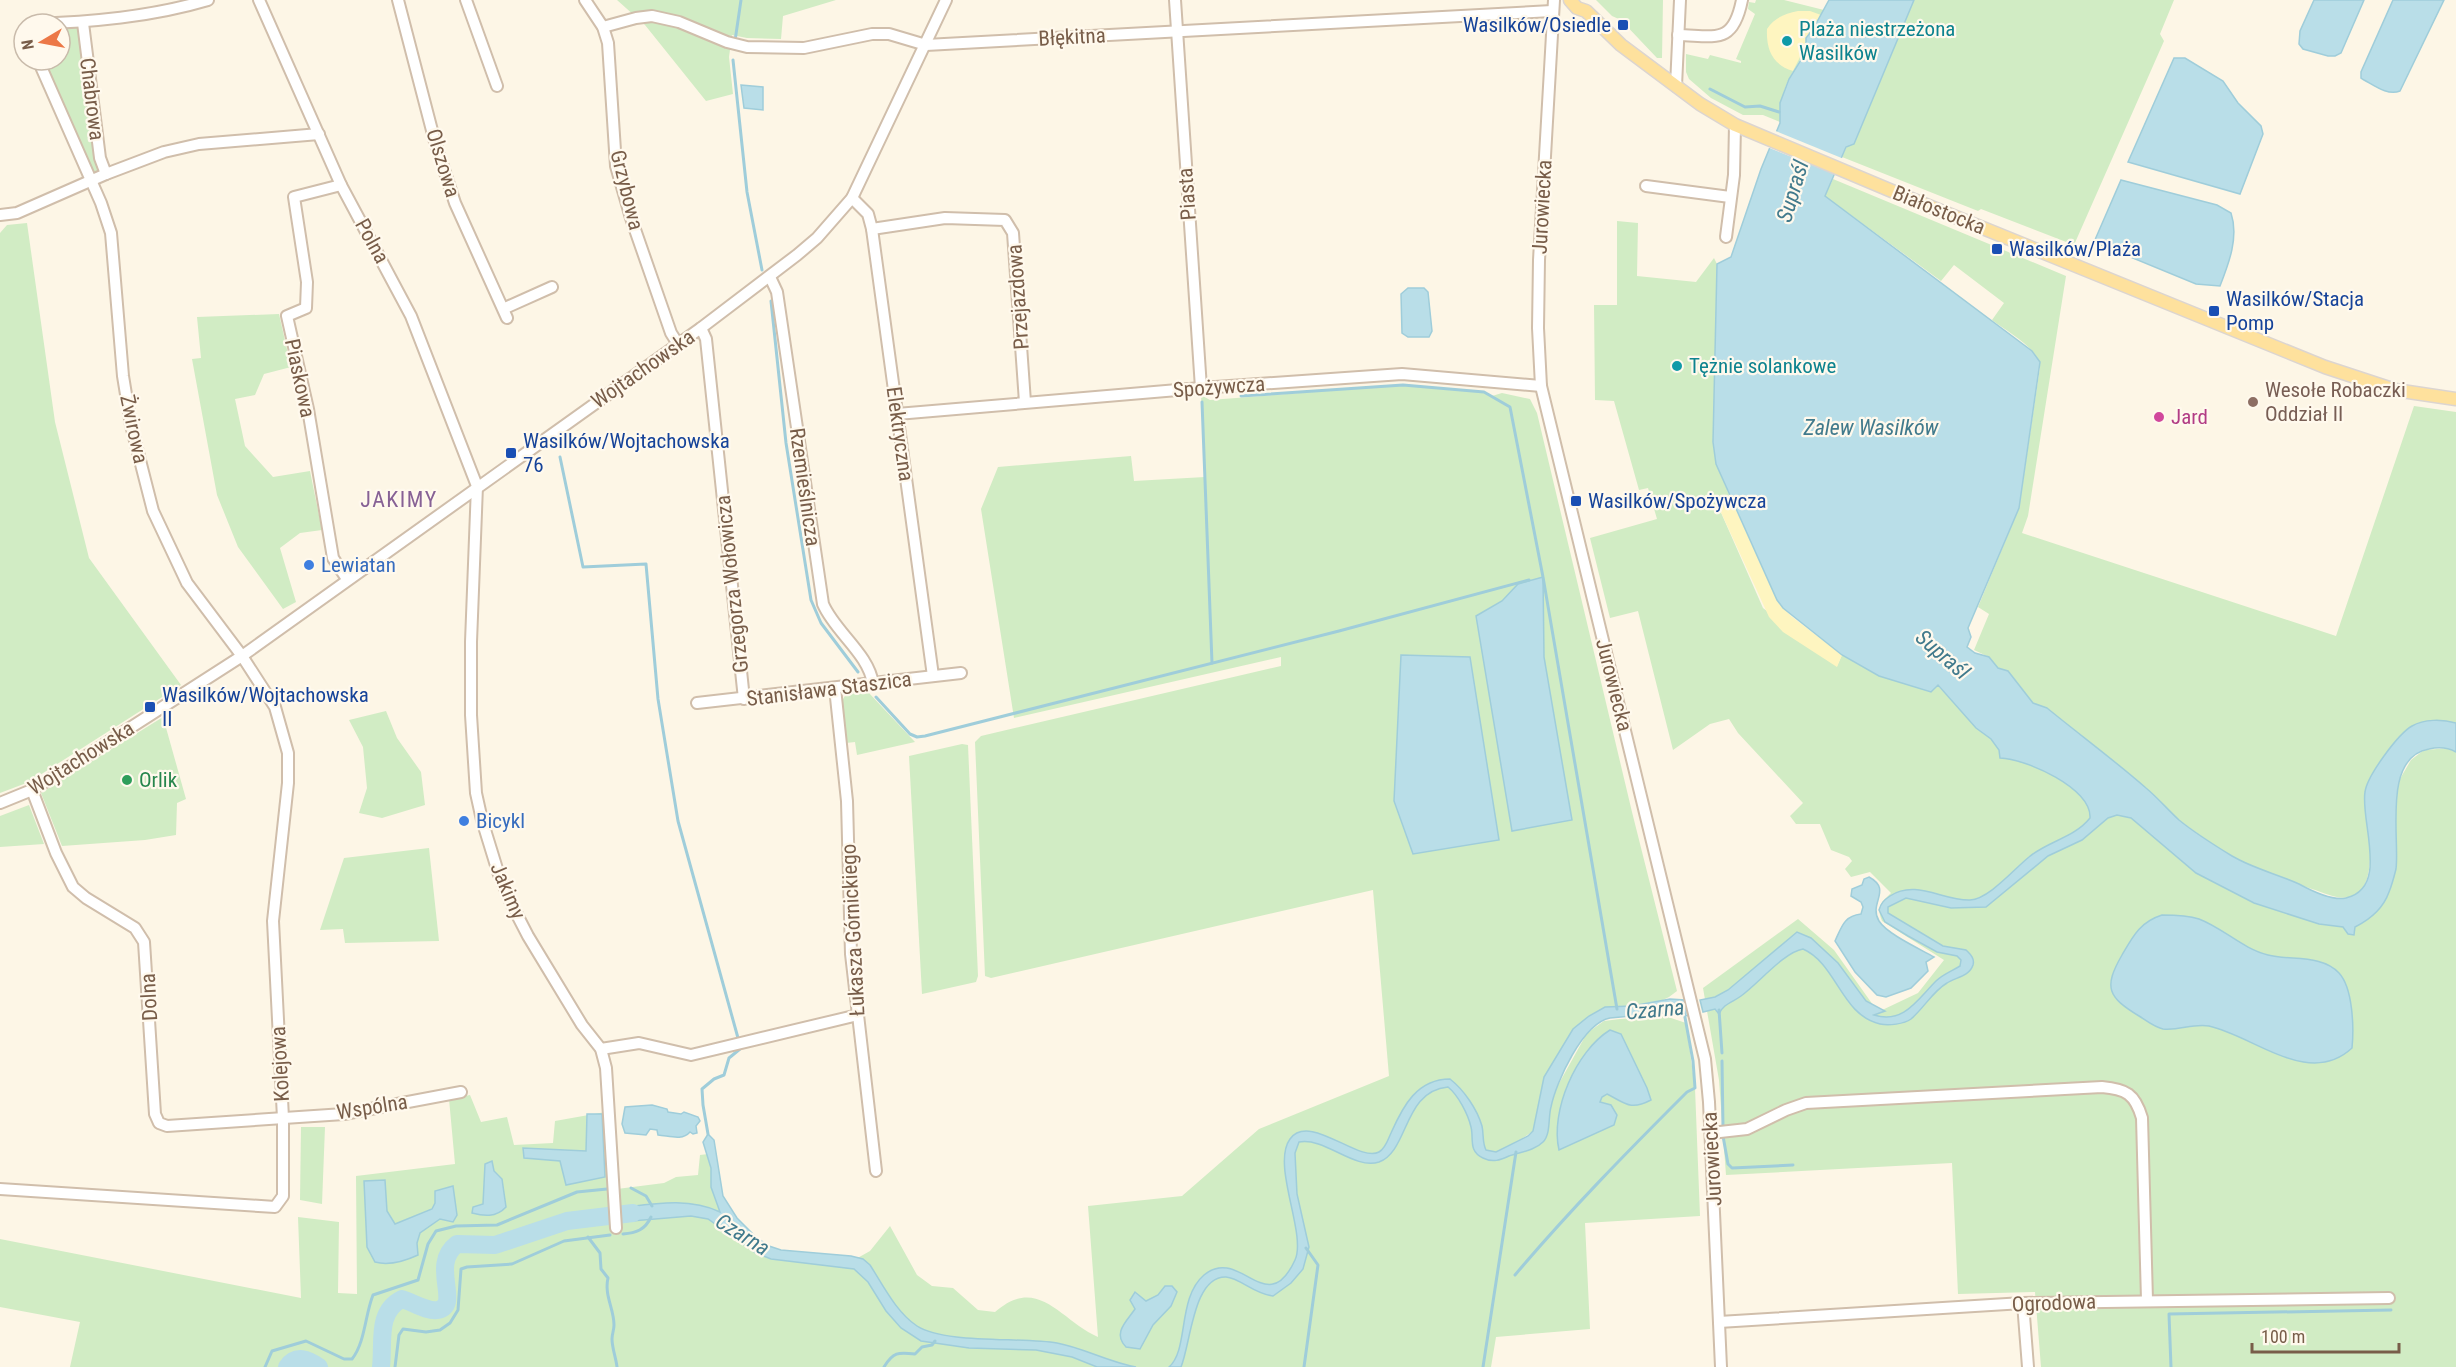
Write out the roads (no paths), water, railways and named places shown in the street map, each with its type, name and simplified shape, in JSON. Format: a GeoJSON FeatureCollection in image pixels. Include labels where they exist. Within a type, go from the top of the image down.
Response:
{"type":"FeatureCollection","features":[{"type":"Feature","properties":{"kind":"main road","name":"Białostocka"},"geometry":{"type":"LineString","coordinates":[[1570,0],[1577,8],[1584,6],[1621,45],[1718,116],[1735,125],[2325,367],[2395,390],[2456,399]]}},
{"type":"Feature","properties":{"kind":"street"},"geometry":{"type":"LineString","coordinates":[[72,23],[175,10],[208,0]]}},
{"type":"Feature","properties":{"kind":"street","name":"Polna"},"geometry":{"type":"LineString","coordinates":[[259,0],[341,184],[411,316],[477,486]]}},
{"type":"Feature","properties":{"kind":"street","name":"Olszowa"},"geometry":{"type":"LineString","coordinates":[[398,0],[435,142],[455,203],[506,313],[552,287]]}},
{"type":"Feature","properties":{"kind":"street"},"geometry":{"type":"LineString","coordinates":[[466,0],[497,86]]}},
{"type":"Feature","properties":{"kind":"street","name":"Grzybowa"},"geometry":{"type":"LineString","coordinates":[[585,0],[604,31],[610,56],[616,166],[631,218],[671,333],[678,344]]}},
{"type":"Feature","properties":{"kind":"street","name":"Wojtachowska"},"geometry":{"type":"LineString","coordinates":[[0,803],[32,790],[242,656],[701,328],[770,277],[817,238],[852,198],[946,0]]}},
{"type":"Feature","properties":{"kind":"street","name":"Piasta"},"geometry":{"type":"LineString","coordinates":[[1176,0],[1201,388]]}},
{"type":"Feature","properties":{"kind":"street"},"geometry":{"type":"LineString","coordinates":[[1676,86],[1680,0]]}},
{"type":"Feature","properties":{"kind":"street"},"geometry":{"type":"LineString","coordinates":[[1678,34],[1714,35],[1728,32],[1738,18],[1742,0]]}},
{"type":"Feature","properties":{"kind":"street","name":"Błękitna"},"geometry":{"type":"LineString","coordinates":[[604,31],[636,18],[652,16],[679,22],[727,42],[747,46],[804,48],[872,34],[889,34],[926,45],[1177,32],[1553,5]]}},
{"type":"Feature","properties":{"kind":"street","name":"Jurowiecka"},"geometry":{"type":"LineString","coordinates":[[1553,5],[1538,284],[1541,386],[1705,1059],[1711,1133],[1721,1367]]}},
{"type":"Feature","properties":{"kind":"street","name":"Chabrowa"},"geometry":{"type":"LineString","coordinates":[[83,22],[100,158],[106,174]]}},
{"type":"Feature","properties":{"kind":"street","name":"Żwirowa"},"geometry":{"type":"LineString","coordinates":[[43,72],[91,180],[111,232],[123,376],[131,426],[153,511],[187,583],[242,656]]}},
{"type":"Feature","properties":{"kind":"street"},"geometry":{"type":"LineString","coordinates":[[1726,237],[1735,125]]}},
{"type":"Feature","properties":{"kind":"street"},"geometry":{"type":"LineString","coordinates":[[0,215],[17,213],[91,180],[164,152],[199,144],[319,134]]}},
{"type":"Feature","properties":{"kind":"street","name":"Piaskowa"},"geometry":{"type":"LineString","coordinates":[[341,184],[294,197],[307,282],[306,308],[287,316],[308,409],[333,558],[347,579]]}},
{"type":"Feature","properties":{"kind":"street"},"geometry":{"type":"LineString","coordinates":[[1646,186],[1730,197]]}},
{"type":"Feature","properties":{"kind":"street","name":"Elektryczna"},"geometry":{"type":"LineString","coordinates":[[852,198],[868,214],[872,229],[933,676]]}},
{"type":"Feature","properties":{"kind":"street","name":"Przejazdowa"},"geometry":{"type":"LineString","coordinates":[[872,229],[945,218],[1005,220],[1013,233],[1026,402]]}},
{"type":"Feature","properties":{"kind":"street","name":"Rzemieślnicza"},"geometry":{"type":"LineString","coordinates":[[770,277],[777,292],[823,604],[837,629],[868,666],[873,684]]}},
{"type":"Feature","properties":{"kind":"street","name":"Grzegorza Wołowicza"},"geometry":{"type":"LineString","coordinates":[[701,328],[706,339],[744,699]]}},
{"type":"Feature","properties":{"kind":"street","name":"Spożywcza"},"geometry":{"type":"LineString","coordinates":[[897,414],[1201,388],[1402,374],[1541,386]]}},
{"type":"Feature","properties":{"kind":"street","name":"Jakimy"},"geometry":{"type":"LineString","coordinates":[[477,486],[471,642],[471,715],[476,793],[498,872],[512,905],[582,1025],[601,1049],[606,1068],[616,1228]]}},
{"type":"Feature","properties":{"kind":"street","name":"Kolejowa"},"geometry":{"type":"LineString","coordinates":[[0,1189],[275,1207],[283,1196],[283,1118],[273,921],[288,783],[288,753],[275,707],[242,656]]}},
{"type":"Feature","properties":{"kind":"street","name":"Stanisława Staszica"},"geometry":{"type":"LineString","coordinates":[[697,703],[961,673]]}},
{"type":"Feature","properties":{"kind":"street","name":"Łukasza Górnickiego"},"geometry":{"type":"LineString","coordinates":[[835,688],[847,801],[850,954],[876,1171]]}},
{"type":"Feature","properties":{"kind":"street","name":"Dolna"},"geometry":{"type":"LineString","coordinates":[[32,790],[56,853],[73,886],[86,898],[135,928],[144,942],[155,1114],[159,1123],[167,1126],[283,1118]]}},
{"type":"Feature","properties":{"kind":"street"},"geometry":{"type":"LineString","coordinates":[[601,1049],[639,1043],[691,1055],[858,1015]]}},
{"type":"Feature","properties":{"kind":"street"},"geometry":{"type":"LineString","coordinates":[[1711,1133],[1747,1129],[1806,1103],[2115,1088],[2128,1093],[2137,1103],[2142,1118],[2147,1300]]}},
{"type":"Feature","properties":{"kind":"street","name":"Wspólna"},"geometry":{"type":"LineString","coordinates":[[283,1118],[344,1114],[461,1092]]}},
{"type":"Feature","properties":{"kind":"street","name":"Ogrodowa"},"geometry":{"type":"LineString","coordinates":[[1719,1322],[2023,1303],[2389,1298]]}},
{"type":"Feature","properties":{"kind":"street"},"geometry":{"type":"LineString","coordinates":[[2023,1303],[2028,1367]]}},
{"type":"Feature","properties":{"kind":"water","name":"Zalew Wasilków"},"geometry":{"type":"Polygon","coordinates":[[[1829,0],[1914,0],[1854,144],[1846,147],[1825,196],[2032,351],[2040,362],[2019,508],[1968,628],[1971,637],[1967,647],[1975,653],[1989,657],[1998,668],[2008,671],[2033,703],[2047,708],[2198,834],[2248,864],[2291,880],[2315,892],[2341,899],[2359,892],[2367,881],[2370,852],[2365,792],[2371,776],[2384,756],[2399,737],[2412,726],[2433,720],[2456,723],[2456,752],[2442,748],[2429,749],[2414,755],[2405,767],[2399,782],[2396,800],[2397,855],[2393,881],[2383,904],[2371,917],[2355,927],[2354,935],[2348,934],[2343,927],[2319,924],[2254,903],[2196,873],[2131,818],[2117,815],[2108,818],[2082,840],[2048,856],[1986,907],[1951,908],[1906,898],[1888,907],[1888,913],[1943,946],[1966,950],[1973,960],[1969,972],[1942,986],[1908,1021],[1888,1025],[1867,1019],[1847,1000],[1824,966],[1803,949],[1780,962],[1748,991],[1726,1005],[1719,1014],[1715,1009],[1703,1012],[1700,1000],[1715,997],[1728,990],[1797,932],[1811,938],[1838,963],[1866,1001],[1885,1011],[1874,1015],[1884,1017],[1902,1013],[1945,974],[1960,966],[1961,960],[1957,956],[1937,952],[1885,922],[1879,910],[1884,900],[1900,891],[1910,890],[1970,900],[1985,895],[2036,852],[2069,835],[2090,818],[2088,807],[2080,796],[2056,777],[2025,764],[2000,758],[1999,750],[1991,739],[1976,728],[1938,685],[1931,692],[1879,676],[1842,655],[1783,608],[1777,600],[1716,464],[1713,442],[1717,264],[1731,257],[1761,169],[1780,123],[1780,103],[1789,79],[1801,60],[1806,38],[1829,0]]]}},
{"type":"Feature","properties":{"kind":"water"},"geometry":{"type":"Polygon","coordinates":[[[2314,0],[2364,0],[2341,53],[2335,56],[2303,49],[2299,44],[2300,31],[2314,0]]]}},
{"type":"Feature","properties":{"kind":"water"},"geometry":{"type":"Polygon","coordinates":[[[2393,0],[2444,0],[2400,91],[2391,92],[2382,90],[2361,78],[2361,72],[2393,0]]]}},
{"type":"Feature","properties":{"kind":"water"},"geometry":{"type":"Polygon","coordinates":[[[2174,58],[2185,58],[2223,81],[2238,103],[2261,126],[2263,134],[2240,194],[2128,162],[2174,58]]]}},
{"type":"Feature","properties":{"kind":"water"},"geometry":{"type":"Polygon","coordinates":[[[741,85],[763,87],[763,110],[744,108],[741,85]]]}},
{"type":"Feature","properties":{"kind":"water"},"geometry":{"type":"Polygon","coordinates":[[[2121,180],[2217,205],[2231,213],[2233,241],[2230,259],[2220,286],[2196,284],[2094,242],[2121,180]]]}},
{"type":"Feature","properties":{"kind":"water"},"geometry":{"type":"Polygon","coordinates":[[[1408,288],[1424,288],[1428,292],[1432,331],[1429,337],[1408,337],[1402,333],[1401,294],[1408,288]]]}},
{"type":"Feature","properties":{"kind":"water"},"geometry":{"type":"Polygon","coordinates":[[[1543,577],[1544,657],[1572,820],[1512,831],[1476,616],[1502,601],[1518,584],[1543,577]]]}},
{"type":"Feature","properties":{"kind":"water"},"geometry":{"type":"Polygon","coordinates":[[[1401,655],[1470,657],[1499,840],[1413,854],[1394,801],[1401,655]]]}},
{"type":"Feature","properties":{"kind":"water"},"geometry":{"type":"Polygon","coordinates":[[[1869,877],[1879,887],[1876,914],[1883,926],[1934,957],[1926,962],[1928,971],[1911,988],[1886,997],[1877,995],[1855,972],[1835,941],[1847,919],[1861,914],[1863,907],[1861,902],[1851,896],[1852,889],[1862,885],[1864,879],[1869,877]]]}},
{"type":"Feature","properties":{"kind":"water"},"geometry":{"type":"Polygon","coordinates":[[[2162,915],[2199,919],[2250,948],[2268,955],[2305,959],[2332,967],[2344,980],[2350,998],[2352,1048],[2335,1059],[2318,1063],[2300,1061],[2281,1056],[2226,1031],[2209,1026],[2163,1029],[2129,1009],[2115,997],[2111,984],[2112,976],[2138,930],[2162,915]]]}},
{"type":"Feature","properties":{"kind":"water"},"geometry":{"type":"Polygon","coordinates":[[[1670,999],[1685,1000],[1689,1016],[1664,1013],[1610,1018],[1590,1030],[1572,1055],[1559,1083],[1551,1107],[1546,1139],[1531,1149],[1496,1160],[1487,1160],[1478,1155],[1473,1148],[1471,1127],[1465,1111],[1448,1087],[1433,1091],[1422,1099],[1396,1146],[1389,1156],[1379,1162],[1360,1162],[1319,1144],[1299,1142],[1295,1153],[1297,1194],[1309,1247],[1303,1269],[1291,1283],[1273,1296],[1266,1295],[1231,1278],[1215,1280],[1206,1287],[1200,1299],[1181,1367],[1169,1367],[1179,1349],[1190,1297],[1204,1275],[1217,1268],[1229,1269],[1263,1284],[1274,1284],[1285,1277],[1295,1260],[1297,1234],[1284,1165],[1285,1151],[1290,1139],[1298,1132],[1309,1131],[1321,1134],[1359,1151],[1379,1152],[1385,1146],[1406,1104],[1413,1096],[1429,1084],[1438,1080],[1450,1079],[1465,1094],[1477,1113],[1486,1150],[1496,1152],[1528,1136],[1533,1131],[1544,1077],[1573,1029],[1605,1007],[1632,1006],[1670,999]]]}},
{"type":"Feature","properties":{"kind":"water"},"geometry":{"type":"Polygon","coordinates":[[[1610,1030],[1621,1034],[1651,1100],[1633,1105],[1623,1103],[1607,1094],[1600,1102],[1611,1105],[1617,1115],[1614,1125],[1559,1150],[1558,1118],[1568,1083],[1586,1052],[1610,1030]]]}},
{"type":"Feature","properties":{"kind":"water"},"geometry":{"type":"Polygon","coordinates":[[[652,1105],[667,1109],[668,1112],[681,1114],[684,1112],[698,1117],[700,1121],[696,1126],[697,1133],[690,1132],[687,1135],[676,1137],[658,1135],[657,1130],[650,1129],[646,1135],[625,1133],[622,1124],[625,1107],[652,1105]]]}},
{"type":"Feature","properties":{"kind":"water"},"geometry":{"type":"Polygon","coordinates":[[[587,1114],[602,1114],[605,1177],[566,1185],[560,1161],[524,1158],[523,1148],[586,1151],[587,1114]]]}},
{"type":"Feature","properties":{"kind":"water"},"geometry":{"type":"Polygon","coordinates":[[[708,1134],[714,1140],[723,1196],[737,1218],[769,1246],[781,1250],[863,1259],[870,1265],[890,1298],[909,1320],[930,1332],[964,1338],[1057,1343],[1136,1367],[1097,1367],[1072,1357],[1036,1350],[969,1348],[921,1341],[901,1328],[886,1311],[868,1282],[854,1269],[771,1259],[756,1253],[708,1219],[691,1216],[620,1222],[619,1208],[645,1205],[696,1204],[720,1212],[711,1187],[711,1168],[703,1142],[708,1134]]]}},
{"type":"Feature","properties":{"kind":"water"},"geometry":{"type":"Polygon","coordinates":[[[492,1161],[494,1171],[502,1179],[506,1207],[494,1215],[472,1213],[473,1207],[483,1204],[485,1164],[492,1161]]]}},
{"type":"Feature","properties":{"kind":"water"},"geometry":{"type":"Polygon","coordinates":[[[385,1180],[387,1211],[395,1224],[432,1209],[435,1203],[435,1191],[453,1186],[457,1215],[453,1222],[440,1219],[420,1233],[417,1243],[418,1255],[391,1263],[375,1262],[367,1247],[364,1181],[385,1180]]]}},
{"type":"Feature","properties":{"kind":"water"},"geometry":{"type":"Polygon","coordinates":[[[1165,1286],[1172,1286],[1177,1292],[1171,1306],[1153,1325],[1140,1349],[1126,1347],[1120,1337],[1122,1327],[1135,1309],[1130,1300],[1135,1292],[1146,1301],[1158,1295],[1165,1286]]]}},
{"type":"Feature","properties":{"kind":"waterway"},"geometry":{"type":"LineString","coordinates":[[735,41],[741,0]]}},
{"type":"Feature","properties":{"kind":"waterway"},"geometry":{"type":"LineString","coordinates":[[733,60],[747,192],[762,270]]}},
{"type":"Feature","properties":{"kind":"waterway"},"geometry":{"type":"LineString","coordinates":[[1710,89],[1745,107],[1760,106],[1779,112]]}},
{"type":"Feature","properties":{"kind":"waterway"},"geometry":{"type":"LineString","coordinates":[[771,301],[786,443],[811,600],[821,623],[858,672]]}},
{"type":"Feature","properties":{"kind":"waterway"},"geometry":{"type":"LineString","coordinates":[[1241,396],[1403,385],[1484,392],[1510,407],[1543,577],[1617,1009]]}},
{"type":"Feature","properties":{"kind":"waterway"},"geometry":{"type":"LineString","coordinates":[[1202,402],[1212,663]]}},
{"type":"Feature","properties":{"kind":"waterway"},"geometry":{"type":"LineString","coordinates":[[560,457],[583,567],[646,564],[658,699],[678,821],[738,1038]]}},
{"type":"Feature","properties":{"kind":"waterway"},"geometry":{"type":"LineString","coordinates":[[876,697],[910,734],[917,737],[925,736],[1339,631],[1529,580]]}},
{"type":"Feature","properties":{"kind":"waterway"},"geometry":{"type":"LineString","coordinates":[[1719,1010],[1722,1053]]}},
{"type":"Feature","properties":{"kind":"waterway"},"geometry":{"type":"LineString","coordinates":[[1515,1275],[1621,1159],[1687,1092],[1695,1088],[1693,1061],[1684,1012]]}},
{"type":"Feature","properties":{"kind":"waterway"},"geometry":{"type":"LineString","coordinates":[[708,1134],[702,1089],[714,1079],[724,1075],[729,1058],[740,1049],[739,1046]]}},
{"type":"Feature","properties":{"kind":"waterway"},"geometry":{"type":"LineString","coordinates":[[1722,1061],[1723,1128]]}},
{"type":"Feature","properties":{"kind":"waterway"},"geometry":{"type":"LineString","coordinates":[[1723,1136],[1728,1164],[1732,1168],[1793,1165]]}},
{"type":"Feature","properties":{"kind":"waterway"},"geometry":{"type":"LineString","coordinates":[[1483,1367],[1516,1152]]}},
{"type":"Feature","properties":{"kind":"waterway"},"geometry":{"type":"LineString","coordinates":[[631,1188],[646,1196],[652,1206]]}},
{"type":"Feature","properties":{"kind":"waterway"},"geometry":{"type":"LineString","coordinates":[[265,1367],[272,1351],[306,1341],[344,1359],[352,1359],[360,1345],[373,1295],[418,1280],[428,1244],[436,1231],[456,1226],[497,1225],[577,1192],[607,1189]]}},
{"type":"Feature","properties":{"kind":"waterway","name":"Czarna"},"geometry":{"type":"LineString","coordinates":[[381,1367],[383,1328],[388,1312],[402,1299],[430,1310],[445,1307],[447,1301],[446,1262],[449,1253],[457,1244],[495,1245],[567,1221],[633,1213]]}},
{"type":"Feature","properties":{"kind":"waterway"},"geometry":{"type":"LineString","coordinates":[[623,1234],[640,1230],[651,1217]]}},
{"type":"Feature","properties":{"kind":"waterway"},"geometry":{"type":"LineString","coordinates":[[395,1367],[399,1335],[403,1329],[426,1332],[440,1330],[450,1323],[458,1310],[461,1269],[512,1264],[564,1241],[610,1235]]}},
{"type":"Feature","properties":{"kind":"waterway"},"geometry":{"type":"LineString","coordinates":[[588,1237],[600,1253],[601,1269],[608,1278],[607,1290],[614,1325],[612,1342],[617,1367]]}},
{"type":"Feature","properties":{"kind":"waterway"},"geometry":{"type":"LineString","coordinates":[[1304,1367],[1318,1265],[1306,1248]]}},
{"type":"Feature","properties":{"kind":"waterway"},"geometry":{"type":"LineString","coordinates":[[2171,1367],[2169,1314],[2391,1310]]}},
{"type":"Feature","properties":{"kind":"waterway"},"geometry":{"type":"LineString","coordinates":[[884,1367],[890,1358],[897,1354],[915,1354],[922,1347],[932,1345],[935,1341]]}},
{"type":"Feature","properties":{"kind":"waterway","name":"Czarna"},"geometry":{"type":"LineString","coordinates":[[287,1367],[298,1359],[311,1362],[319,1367]]}},
{"type":"Feature","properties":{"kind":"place","name":"Wasilków/Osiedle"},"geometry":{"type":"Point","coordinates":[1623,25]}},
{"type":"Feature","properties":{"kind":"place","name":"Plaża niestrzeżona Wasilków"},"geometry":{"type":"Point","coordinates":[1787,41]}},
{"type":"Feature","properties":{"kind":"place","name":"Wasilków/Plaża"},"geometry":{"type":"Point","coordinates":[1997,249]}},
{"type":"Feature","properties":{"kind":"place","name":"Wasilków/Stacja Pomp"},"geometry":{"type":"Point","coordinates":[2214,311]}},
{"type":"Feature","properties":{"kind":"place","name":"Tężnie solankowe"},"geometry":{"type":"Point","coordinates":[1677,366]}},
{"type":"Feature","properties":{"kind":"place","name":"Wesołe Robaczki Oddział II"},"geometry":{"type":"Point","coordinates":[2253,402]}},
{"type":"Feature","properties":{"kind":"place","name":"Jard"},"geometry":{"type":"Point","coordinates":[2159,417]}},
{"type":"Feature","properties":{"kind":"place","name":"Wasilków/Wojtachowska 76"},"geometry":{"type":"Point","coordinates":[511,453]}},
{"type":"Feature","properties":{"kind":"place","name":"Wasilków/Spożywcza"},"geometry":{"type":"Point","coordinates":[1576,501]}},
{"type":"Feature","properties":{"kind":"place","name":"Lewiatan"},"geometry":{"type":"Point","coordinates":[309,565]}},
{"type":"Feature","properties":{"kind":"place","name":"Wasilków/Wojtachowska II"},"geometry":{"type":"Point","coordinates":[150,707]}},
{"type":"Feature","properties":{"kind":"place","name":"Orlik"},"geometry":{"type":"Point","coordinates":[127,780]}},
{"type":"Feature","properties":{"kind":"place","name":"Bicykl"},"geometry":{"type":"Point","coordinates":[464,821]}},
{"type":"Feature","properties":{"kind":"district","name":"JAKIMY"},"geometry":{"type":"Point","coordinates":[399,499]}},
{"type":"Feature","properties":{"kind":"water label","name":"Supraśl"},"geometry":{"type":"Point","coordinates":[1792,191]}},
{"type":"Feature","properties":{"kind":"water label","name":"Supraśl"},"geometry":{"type":"Point","coordinates":[1943,654]}}]}
